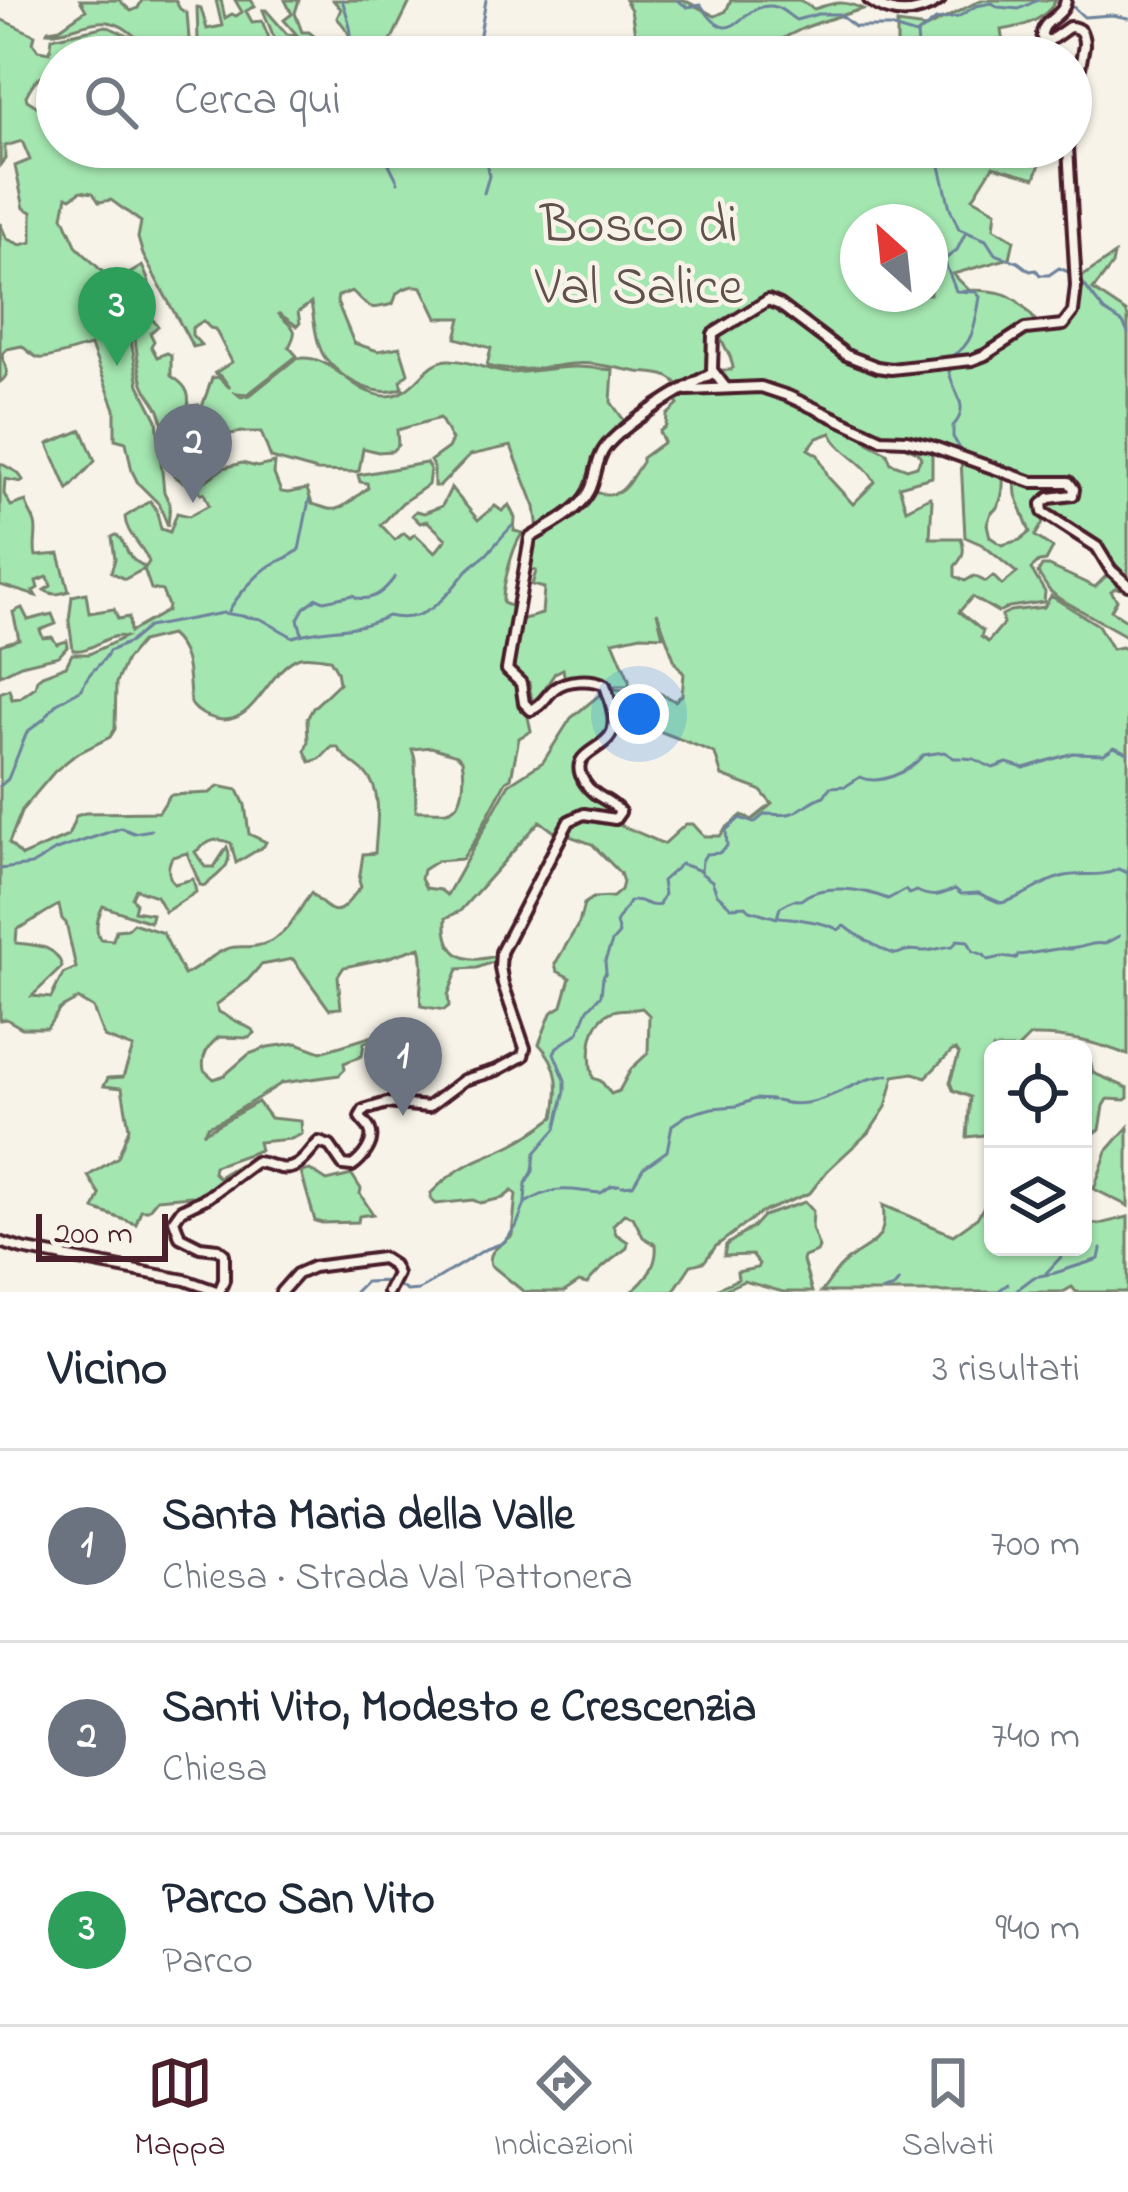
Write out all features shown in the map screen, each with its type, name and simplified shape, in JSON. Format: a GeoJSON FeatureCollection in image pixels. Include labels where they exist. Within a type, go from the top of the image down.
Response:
{"type":"FeatureCollection","features":[{"type":"Feature","properties":{"kind":"street"},"geometry":{"type":"LineString","coordinates":[[869,0],[883,10],[902,14],[924,10],[940,0]]}},
{"type":"Feature","properties":{"kind":"street"},"geometry":{"type":"LineString","coordinates":[[1042,36],[1046,23],[1063,12],[1066,1]]}},
{"type":"Feature","properties":{"kind":"street"},"geometry":{"type":"LineString","coordinates":[[1054,36],[1069,26],[1083,36]]}},
{"type":"Feature","properties":{"kind":"street"},"geometry":{"type":"LineString","coordinates":[[725,387],[713,373],[713,334],[768,300],[846,356],[899,369],[979,358],[1025,329],[1063,325],[1073,312],[1076,276],[1069,168]]}},
{"type":"Feature","properties":{"kind":"street"},"geometry":{"type":"LineString","coordinates":[[0,1243],[185,1280],[219,1292],[224,1254],[180,1237],[174,1220],[181,1210],[208,1197],[255,1162],[296,1166],[319,1142],[329,1146],[343,1165],[352,1166],[371,1138],[360,1117],[364,1110],[387,1103],[431,1106],[464,1080],[512,1064],[524,1053],[500,975],[503,948],[569,820],[584,814],[615,819],[620,812],[592,793],[580,770],[584,756],[612,732],[605,685],[595,680],[562,684],[531,710],[524,703],[521,683],[507,670],[530,538],[585,499],[599,458],[610,442],[679,390],[713,373]]}},
{"type":"Feature","properties":{"kind":"street"},"geometry":{"type":"LineString","coordinates":[[679,390],[751,386],[771,390],[888,440],[931,446],[1026,481],[1070,482],[1072,495],[1046,500],[1043,512],[1097,547],[1111,570],[1128,585]]}},
{"type":"Feature","properties":{"kind":"street"},"geometry":{"type":"LineString","coordinates":[[281,1292],[307,1268],[377,1258],[393,1265],[397,1274],[392,1286]]}},
{"type":"Feature","properties":{"kind":"green space"},"geometry":{"type":"Polygon","coordinates":[[[80,0],[119,0],[131,11],[142,0],[175,0],[187,13],[189,36],[134,36],[107,22],[47,32],[86,10],[80,0]]]}},
{"type":"Feature","properties":{"kind":"green space","name":"Bosco di Val Salice"},"geometry":{"type":"Polygon","coordinates":[[[216,0],[221,0],[225,18],[242,12],[235,0],[251,0],[255,6],[246,11],[252,22],[262,21],[268,36],[198,36],[197,7],[207,29],[222,26],[216,0]]]}},
{"type":"Feature","properties":{"kind":"green space"},"geometry":{"type":"Polygon","coordinates":[[[285,0],[299,0],[295,13],[302,32],[314,36],[274,36],[263,10],[287,34],[297,35],[284,20],[292,14],[285,0]]]}},
{"type":"Feature","properties":{"kind":"green space"},"geometry":{"type":"Polygon","coordinates":[[[333,0],[411,0],[393,36],[349,36],[337,18],[341,9],[333,0]]]}},
{"type":"Feature","properties":{"kind":"green space","name":"Bosco di Val Salice"},"geometry":{"type":"Polygon","coordinates":[[[625,0],[684,0],[715,16],[726,11],[731,0],[799,0],[814,9],[839,3],[863,9],[788,36],[635,36],[625,0]]]}},
{"type":"Feature","properties":{"kind":"green space"},"geometry":{"type":"Polygon","coordinates":[[[981,0],[1056,0],[1039,18],[1001,30],[1002,36],[897,36],[897,24],[926,28],[981,0]]]}},
{"type":"Feature","properties":{"kind":"green space","name":"Bosco di Val Salice"},"geometry":{"type":"Polygon","coordinates":[[[0,19],[35,35],[36,81],[26,96],[36,106],[36,168],[992,168],[973,198],[996,211],[994,228],[1014,240],[1010,258],[953,274],[969,290],[1010,296],[1039,325],[1019,327],[977,356],[882,366],[846,352],[769,297],[715,328],[708,340],[709,371],[680,387],[661,375],[597,365],[518,370],[487,366],[491,348],[456,338],[461,318],[437,318],[422,287],[406,288],[397,293],[393,304],[378,307],[366,304],[352,291],[338,296],[354,343],[378,351],[400,347],[408,373],[401,381],[403,388],[382,391],[351,381],[326,359],[311,303],[298,312],[297,326],[278,313],[293,328],[289,347],[297,356],[248,394],[236,393],[241,397],[250,395],[295,359],[308,358],[373,394],[386,396],[404,391],[432,366],[448,360],[512,373],[568,367],[613,370],[611,402],[628,426],[604,444],[580,501],[538,529],[535,507],[511,446],[470,455],[440,486],[434,486],[430,461],[452,440],[440,418],[397,430],[398,445],[392,451],[363,448],[359,471],[354,472],[317,471],[271,458],[261,432],[207,438],[193,433],[212,378],[218,377],[230,388],[215,373],[232,362],[215,329],[203,321],[192,328],[201,345],[193,347],[143,255],[138,238],[141,222],[111,200],[99,202],[93,193],[81,191],[67,196],[63,216],[77,247],[114,283],[124,301],[139,385],[157,420],[164,492],[170,504],[168,526],[159,504],[132,471],[126,442],[115,439],[115,409],[91,346],[43,358],[22,346],[7,349],[2,354],[7,372],[0,382],[0,223],[7,239],[21,245],[32,242],[32,212],[24,208],[15,166],[30,160],[22,141],[5,146],[0,165],[0,19]]]}},
{"type":"Feature","properties":{"kind":"green space","name":"Bosco di Val Salice"},"geometry":{"type":"Polygon","coordinates":[[[106,26],[129,36],[61,36],[106,26]]]}},
{"type":"Feature","properties":{"kind":"green space","name":"Bosco di Val Salice"},"geometry":{"type":"Polygon","coordinates":[[[1000,168],[1039,168],[1035,178],[1000,168]]]}},
{"type":"Feature","properties":{"kind":"green space"},"geometry":{"type":"Polygon","coordinates":[[[1114,255],[1093,290],[1128,317],[1128,578],[1110,558],[1044,510],[1046,503],[1076,497],[1078,489],[1071,479],[1036,480],[877,435],[762,385],[727,382],[716,370],[733,367],[718,334],[771,305],[874,369],[990,356],[1025,333],[1066,328],[1077,311],[1080,278],[1114,255]]]}},
{"type":"Feature","properties":{"kind":"green space"},"geometry":{"type":"Polygon","coordinates":[[[142,266],[150,291],[148,319],[158,326],[150,333],[151,346],[157,357],[171,355],[171,376],[185,388],[188,407],[198,405],[188,438],[189,452],[198,467],[210,467],[189,485],[166,463],[163,424],[143,385],[131,317],[117,281],[142,266]]]}},
{"type":"Feature","properties":{"kind":"green space"},"geometry":{"type":"Polygon","coordinates":[[[752,389],[865,435],[868,443],[887,453],[891,463],[907,469],[917,466],[921,458],[906,447],[907,442],[932,449],[932,477],[899,486],[906,509],[932,500],[930,538],[961,538],[963,553],[955,576],[965,581],[974,576],[986,582],[993,576],[1002,585],[1017,573],[983,545],[965,537],[961,460],[1003,478],[999,503],[987,524],[990,537],[1002,545],[1030,532],[1015,483],[1067,484],[1071,489],[1043,498],[1046,518],[1035,536],[1053,548],[1046,561],[1031,569],[1045,592],[1044,602],[998,612],[972,597],[959,612],[983,631],[981,637],[988,642],[1003,624],[1002,615],[1044,607],[1051,596],[1098,625],[1112,649],[1128,650],[1128,1055],[1092,1040],[1030,1036],[1026,1040],[984,1040],[984,1135],[967,1137],[970,1097],[953,1090],[950,1082],[959,1054],[952,1051],[926,1077],[894,1076],[886,1107],[870,1131],[810,1193],[760,1213],[716,1246],[704,1262],[691,1265],[673,1292],[631,1292],[650,1272],[656,1245],[643,1237],[633,1217],[624,1214],[613,1225],[616,1234],[628,1242],[627,1248],[587,1284],[579,1282],[564,1292],[524,1292],[490,1260],[512,1235],[516,1194],[512,1191],[480,1203],[436,1204],[431,1193],[461,1169],[519,1141],[554,1117],[557,1078],[539,1044],[551,1013],[562,1006],[570,978],[557,971],[555,964],[579,923],[584,904],[593,898],[613,897],[623,882],[592,844],[564,834],[576,818],[588,818],[664,844],[686,824],[693,824],[704,836],[720,836],[742,815],[752,820],[772,804],[760,790],[722,776],[715,754],[708,750],[615,718],[611,689],[659,693],[675,701],[682,695],[684,674],[657,612],[663,636],[613,641],[629,686],[609,686],[598,678],[565,680],[563,669],[532,701],[529,683],[509,668],[520,620],[542,614],[544,588],[532,585],[536,571],[530,569],[533,541],[592,491],[611,494],[623,489],[642,458],[664,442],[659,432],[678,405],[674,398],[681,393],[752,389]],[[831,433],[817,438],[808,449],[818,455],[829,478],[853,504],[875,482],[831,433]],[[642,1008],[611,1012],[594,1032],[593,1078],[611,1094],[619,1091],[631,1069],[648,1053],[649,1015],[642,1008]]]}},
{"type":"Feature","properties":{"kind":"green space"},"geometry":{"type":"Polygon","coordinates":[[[82,430],[95,461],[68,490],[48,444],[82,430]]]}},
{"type":"Feature","properties":{"kind":"green space"},"geometry":{"type":"Polygon","coordinates":[[[0,463],[23,480],[5,479],[4,494],[11,506],[26,501],[36,527],[36,556],[59,554],[69,591],[44,590],[51,586],[48,577],[36,581],[36,596],[0,585],[0,463]]]}},
{"type":"Feature","properties":{"kind":"green space"},"geometry":{"type":"Polygon","coordinates":[[[275,463],[281,492],[307,489],[312,504],[334,509],[368,488],[358,475],[426,463],[428,485],[381,525],[395,540],[404,533],[410,538],[415,534],[435,553],[446,539],[427,521],[420,523],[412,515],[442,506],[451,488],[478,520],[495,506],[502,511],[509,505],[514,531],[523,533],[504,587],[503,603],[515,608],[503,667],[521,686],[519,701],[531,731],[519,738],[511,778],[474,842],[462,859],[437,861],[423,870],[426,888],[447,895],[509,784],[543,762],[571,718],[603,692],[611,715],[609,734],[581,758],[584,788],[617,811],[615,815],[576,814],[560,833],[540,821],[460,911],[446,918],[448,940],[457,954],[473,959],[494,956],[496,961],[458,969],[444,1010],[421,1006],[420,947],[344,967],[338,976],[341,1008],[329,1009],[293,959],[261,965],[216,1005],[219,1012],[255,1033],[249,1038],[219,1037],[212,1044],[203,1065],[214,1079],[249,1054],[268,1047],[297,1043],[321,1052],[395,1033],[364,1043],[362,1056],[344,1063],[339,1075],[282,1083],[208,1126],[203,1133],[258,1102],[270,1118],[301,1121],[302,1134],[258,1142],[260,1150],[214,1166],[218,1177],[243,1165],[220,1186],[197,1198],[157,1199],[148,1210],[141,1210],[136,1224],[94,1209],[100,1195],[88,1176],[118,1157],[129,1128],[122,1088],[104,1086],[108,1078],[123,1077],[133,1048],[104,1037],[93,1008],[78,999],[60,1009],[47,1028],[22,1028],[0,1020],[0,693],[9,689],[12,699],[20,698],[42,675],[66,666],[72,654],[89,654],[125,637],[73,650],[72,596],[86,593],[89,613],[114,609],[118,619],[129,617],[130,632],[167,611],[162,591],[151,589],[144,569],[125,579],[111,572],[115,559],[112,537],[116,535],[145,568],[149,562],[125,517],[150,501],[161,529],[170,532],[177,513],[189,516],[209,505],[197,487],[223,468],[275,463]],[[170,635],[141,642],[116,683],[115,729],[110,737],[55,771],[22,810],[9,843],[22,856],[68,836],[76,816],[85,813],[159,812],[170,795],[210,793],[218,786],[238,790],[249,834],[266,842],[264,846],[236,863],[231,843],[216,840],[203,845],[195,852],[205,867],[214,867],[227,847],[229,854],[223,869],[205,886],[200,885],[187,853],[172,857],[168,871],[174,884],[193,879],[196,892],[165,912],[156,896],[136,889],[134,911],[152,914],[150,922],[103,906],[98,918],[100,939],[113,940],[116,930],[133,923],[163,933],[184,975],[226,949],[276,938],[311,893],[328,908],[343,908],[361,887],[363,854],[375,853],[377,801],[372,782],[337,747],[310,762],[305,751],[307,719],[339,683],[330,659],[300,657],[241,715],[216,719],[191,704],[185,659],[177,642],[170,635]],[[431,747],[412,749],[416,811],[453,809],[464,782],[462,760],[431,747]],[[59,905],[17,929],[16,943],[50,950],[59,960],[62,967],[32,996],[51,998],[63,974],[76,968],[59,905]]]}},
{"type":"Feature","properties":{"kind":"green space"},"geometry":{"type":"Polygon","coordinates":[[[1042,566],[1095,587],[1110,572],[1124,584],[1111,591],[1117,600],[1111,610],[1128,621],[1128,637],[1057,597],[1038,573],[1042,566]]]}},
{"type":"Feature","properties":{"kind":"green space"},"geometry":{"type":"Polygon","coordinates":[[[22,608],[28,620],[52,614],[56,624],[40,630],[43,638],[52,637],[57,644],[67,641],[68,646],[59,656],[0,675],[0,645],[19,639],[13,612],[22,608]]]}},
{"type":"Feature","properties":{"kind":"green space"},"geometry":{"type":"Polygon","coordinates":[[[1092,1068],[1128,1088],[1125,1100],[1108,1099],[1096,1132],[1092,1130],[1092,1068]]]}},
{"type":"Feature","properties":{"kind":"green space"},"geometry":{"type":"Polygon","coordinates":[[[1128,1127],[1128,1206],[1094,1189],[1107,1151],[1128,1127]]]}},
{"type":"Feature","properties":{"kind":"green space"},"geometry":{"type":"Polygon","coordinates":[[[310,1170],[327,1181],[352,1175],[373,1214],[359,1216],[358,1222],[315,1221],[301,1172],[310,1170]]]}},
{"type":"Feature","properties":{"kind":"green space"},"geometry":{"type":"Polygon","coordinates":[[[805,1202],[813,1211],[812,1228],[819,1248],[803,1261],[812,1292],[783,1292],[744,1281],[719,1292],[718,1288],[738,1279],[737,1272],[759,1264],[752,1255],[724,1256],[726,1245],[763,1216],[805,1202]]]}},
{"type":"Feature","properties":{"kind":"green space"},"geometry":{"type":"Polygon","coordinates":[[[883,1205],[953,1235],[977,1218],[984,1206],[984,1256],[1092,1256],[1092,1224],[1128,1217],[1128,1292],[1076,1292],[1072,1287],[1063,1292],[821,1292],[840,1267],[878,1237],[883,1205]]]}},
{"type":"Feature","properties":{"kind":"waterway"},"geometry":{"type":"LineString","coordinates":[[342,0],[351,36]]}},
{"type":"Feature","properties":{"kind":"waterway"},"geometry":{"type":"LineString","coordinates":[[480,36],[486,0]]}},
{"type":"Feature","properties":{"kind":"waterway"},"geometry":{"type":"LineString","coordinates":[[677,0],[687,7],[701,5],[721,26],[729,27],[760,7],[771,6],[796,20],[839,14],[855,27],[890,27],[916,35],[936,20],[958,17],[976,6],[992,3],[1019,9],[1038,0]]}},
{"type":"Feature","properties":{"kind":"waterway"},"geometry":{"type":"LineString","coordinates":[[1067,1],[1084,17],[1128,18]]}},
{"type":"Feature","properties":{"kind":"waterway"},"geometry":{"type":"LineString","coordinates":[[391,168],[398,182]]}},
{"type":"Feature","properties":{"kind":"waterway"},"geometry":{"type":"LineString","coordinates":[[484,193],[487,168]]}},
{"type":"Feature","properties":{"kind":"waterway"},"geometry":{"type":"LineString","coordinates":[[940,168],[959,229],[986,240],[995,254],[1040,275],[1059,268],[1071,273]]}},
{"type":"Feature","properties":{"kind":"waterway"},"geometry":{"type":"LineString","coordinates":[[962,452],[953,437],[961,405],[949,371],[953,355],[970,337],[980,297],[976,292],[956,291],[944,260],[957,250],[965,234]]}},
{"type":"Feature","properties":{"kind":"waterway"},"geometry":{"type":"LineString","coordinates":[[1079,278],[1128,333]]}},
{"type":"Feature","properties":{"kind":"waterway"},"geometry":{"type":"LineString","coordinates":[[229,611],[260,574],[299,550],[309,500]]}},
{"type":"Feature","properties":{"kind":"waterway"},"geometry":{"type":"LineString","coordinates":[[0,786],[8,779],[27,732],[57,703],[82,689],[109,651],[148,627],[223,613],[261,619],[293,637],[388,616],[413,617],[442,600],[512,526]]}},
{"type":"Feature","properties":{"kind":"waterway"},"geometry":{"type":"LineString","coordinates":[[302,634],[298,619],[317,598],[369,598],[395,577]]}},
{"type":"Feature","properties":{"kind":"waterway"},"geometry":{"type":"LineString","coordinates":[[964,758],[993,768],[1007,763],[1024,768],[1073,753],[1104,754],[1114,747],[1128,753]]}},
{"type":"Feature","properties":{"kind":"waterway"},"geometry":{"type":"LineString","coordinates":[[355,1292],[365,1282],[391,1281],[407,1291],[419,1290],[503,1243],[516,1227],[535,1153],[556,1129],[565,1091],[554,1053],[578,1033],[588,1009],[601,995],[605,961],[619,934],[616,923],[629,902],[659,905],[662,881],[681,864],[701,871],[706,854],[719,853],[727,846],[726,830],[740,818],[754,823],[765,814],[792,813],[824,796],[830,787],[846,786],[860,777],[894,776],[923,755],[944,752],[961,758]]}},
{"type":"Feature","properties":{"kind":"waterway"},"geometry":{"type":"LineString","coordinates":[[0,869],[31,865],[56,850],[121,828],[134,833],[151,830]]}},
{"type":"Feature","properties":{"kind":"waterway"},"geometry":{"type":"LineString","coordinates":[[701,873],[731,907],[746,906],[777,918],[780,907],[793,900],[831,889],[888,899],[905,890],[932,895],[955,889],[1001,903],[1061,877],[1118,869],[1128,873]]}},
{"type":"Feature","properties":{"kind":"waterway"},"geometry":{"type":"LineString","coordinates":[[780,917],[838,930],[844,926],[896,954],[968,941],[973,951],[988,960],[1104,944],[1119,936]]}},
{"type":"Feature","properties":{"kind":"waterway"},"geometry":{"type":"LineString","coordinates":[[776,1101],[813,1102],[888,1075]]}},
{"type":"Feature","properties":{"kind":"waterway"},"geometry":{"type":"LineString","coordinates":[[622,1186],[633,1185],[643,1168],[667,1151],[672,1125],[687,1115],[755,1099],[773,1100]]}},
{"type":"Feature","properties":{"kind":"waterway"},"geometry":{"type":"LineString","coordinates":[[525,1203],[554,1191],[601,1193],[619,1185]]}},
{"type":"Feature","properties":{"kind":"waterway"},"geometry":{"type":"LineString","coordinates":[[1014,1292],[1034,1277],[1099,1259],[1101,1249]]}},
{"type":"Feature","properties":{"kind":"waterway"},"geometry":{"type":"LineString","coordinates":[[1046,1273],[1061,1257]]}},
{"type":"Feature","properties":{"kind":"waterway"},"geometry":{"type":"LineString","coordinates":[[881,1292],[899,1281]]}},
{"type":"Feature","properties":{"kind":"waterway"},"geometry":{"type":"LineString","coordinates":[[997,1292],[1008,1284]]}},
{"type":"Feature","properties":{"kind":"place","name":"Parco San Vito"},"geometry":{"type":"Point","coordinates":[117,366]}},
{"type":"Feature","properties":{"kind":"place","name":"Santi Vito, Modesto e Crescenzia"},"geometry":{"type":"Point","coordinates":[193,503]}},
{"type":"Feature","properties":{"kind":"place","name":"Santa Maria della Valle"},"geometry":{"type":"Point","coordinates":[403,1116]}}]}
